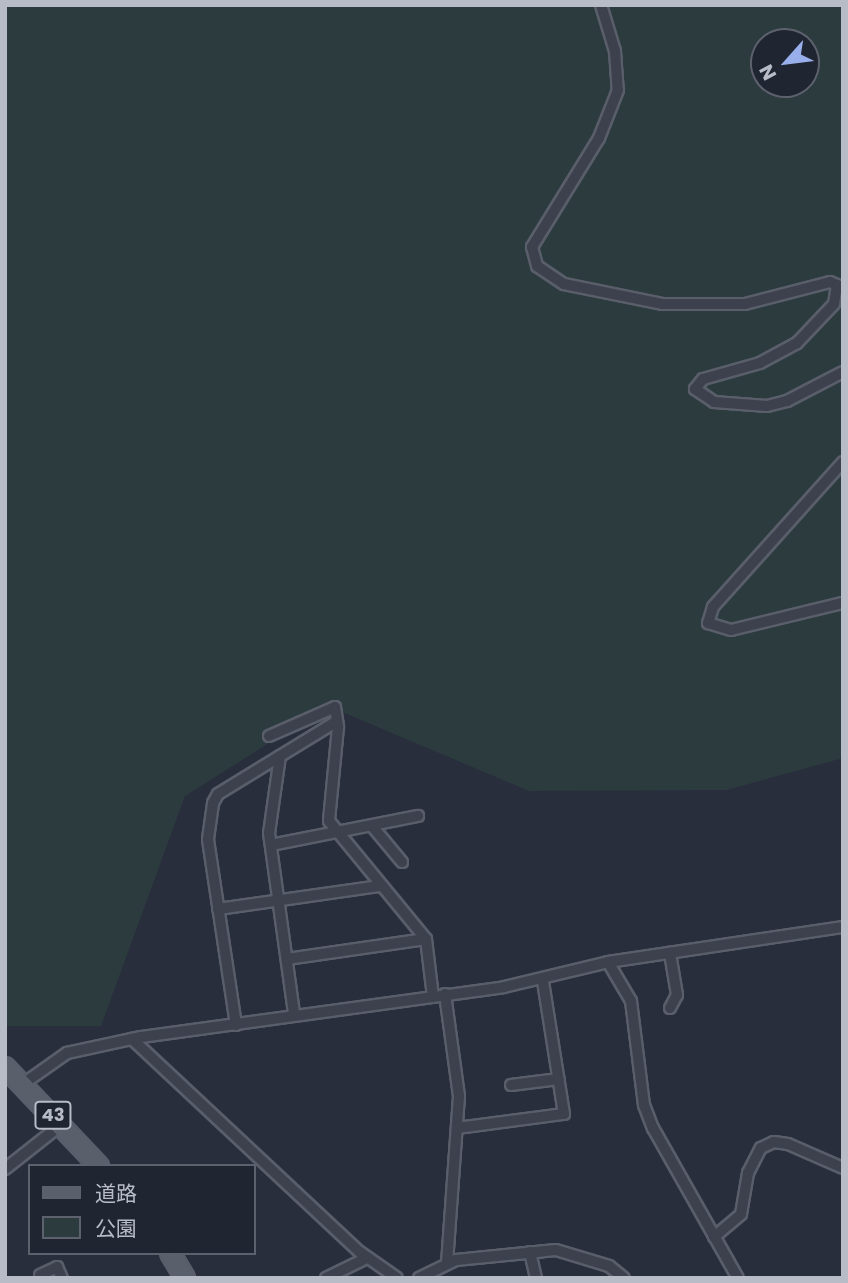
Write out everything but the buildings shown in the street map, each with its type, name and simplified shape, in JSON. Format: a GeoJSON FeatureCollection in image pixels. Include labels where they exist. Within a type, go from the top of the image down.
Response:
{"type":"FeatureCollection","features":[{"type":"Feature","properties":{"kind":"main road","name":"43"},"geometry":{"type":"LineString","coordinates":[[5,1067],[97,1164]]}},
{"type":"Feature","properties":{"kind":"main road"},"geometry":{"type":"LineString","coordinates":[[171,1255],[185,1278]]}},
{"type":"Feature","properties":{"kind":"street"},"geometry":{"type":"LineString","coordinates":[[601,5],[614,47],[618,90],[599,138],[542,226],[531,253],[537,266],[564,284],[662,304],[745,304],[830,282],[837,285],[834,304],[797,343],[760,363],[698,381],[695,389],[714,402],[767,406],[787,401],[843,372]]}},
{"type":"Feature","properties":{"kind":"street"},"geometry":{"type":"LineString","coordinates":[[843,462],[713,607],[708,623],[731,629],[843,603]]}},
{"type":"Feature","properties":{"kind":"street"},"geometry":{"type":"LineString","coordinates":[[269,736],[335,707],[338,727],[329,821],[337,835],[426,939],[459,1096],[447,1263]]}},
{"type":"Feature","properties":{"kind":"street"},"geometry":{"type":"LineString","coordinates":[[236,1025],[208,839],[213,803],[218,794],[328,726],[338,727]]}},
{"type":"Feature","properties":{"kind":"street"},"geometry":{"type":"LineString","coordinates":[[279,756],[271,845],[294,1013]]}},
{"type":"Feature","properties":{"kind":"street"},"geometry":{"type":"LineString","coordinates":[[271,845],[337,835],[418,816]]}},
{"type":"Feature","properties":{"kind":"street"},"geometry":{"type":"LineString","coordinates":[[372,826],[402,862]]}},
{"type":"Feature","properties":{"kind":"street"},"geometry":{"type":"LineString","coordinates":[[218,909],[380,886]]}},
{"type":"Feature","properties":{"kind":"street"},"geometry":{"type":"LineString","coordinates":[[23,1084],[67,1053],[132,1039],[236,1025],[294,1013],[543,981],[608,962],[843,927]]}},
{"type":"Feature","properties":{"kind":"street"},"geometry":{"type":"LineString","coordinates":[[288,959],[426,939]]}},
{"type":"Feature","properties":{"kind":"street"},"geometry":{"type":"LineString","coordinates":[[670,953],[677,995],[670,1008]]}},
{"type":"Feature","properties":{"kind":"street"},"geometry":{"type":"LineString","coordinates":[[608,962],[631,1001],[642,1092],[653,1128],[738,1278]]}},
{"type":"Feature","properties":{"kind":"street"},"geometry":{"type":"LineString","coordinates":[[457,1128],[564,1114],[543,981]]}},
{"type":"Feature","properties":{"kind":"street"},"geometry":{"type":"LineString","coordinates":[[132,1039],[367,1258],[397,1278]]}},
{"type":"Feature","properties":{"kind":"street"},"geometry":{"type":"LineString","coordinates":[[511,1085],[559,1079]]}},
{"type":"Feature","properties":{"kind":"street"},"geometry":{"type":"LineString","coordinates":[[5,1169],[62,1124]]}},
{"type":"Feature","properties":{"kind":"street"},"geometry":{"type":"LineString","coordinates":[[714,1237],[741,1214],[748,1174],[761,1148],[775,1142],[788,1144],[843,1168]]}},
{"type":"Feature","properties":{"kind":"street"},"geometry":{"type":"LineString","coordinates":[[419,1278],[447,1263],[556,1250],[609,1266],[624,1278]]}},
{"type":"Feature","properties":{"kind":"street"},"geometry":{"type":"LineString","coordinates":[[530,1252],[536,1278]]}},
{"type":"Feature","properties":{"kind":"street"},"geometry":{"type":"LineString","coordinates":[[326,1278],[367,1258]]}},
{"type":"Feature","properties":{"kind":"street"},"geometry":{"type":"LineString","coordinates":[[40,1275],[57,1267],[62,1278]]}},
{"type":"Feature","properties":{"kind":"green space"},"geometry":{"type":"Polygon","coordinates":[[[5,5],[843,5],[843,758],[727,790],[529,791],[328,706],[185,796],[101,1026],[5,1026],[5,5]]]}}]}
